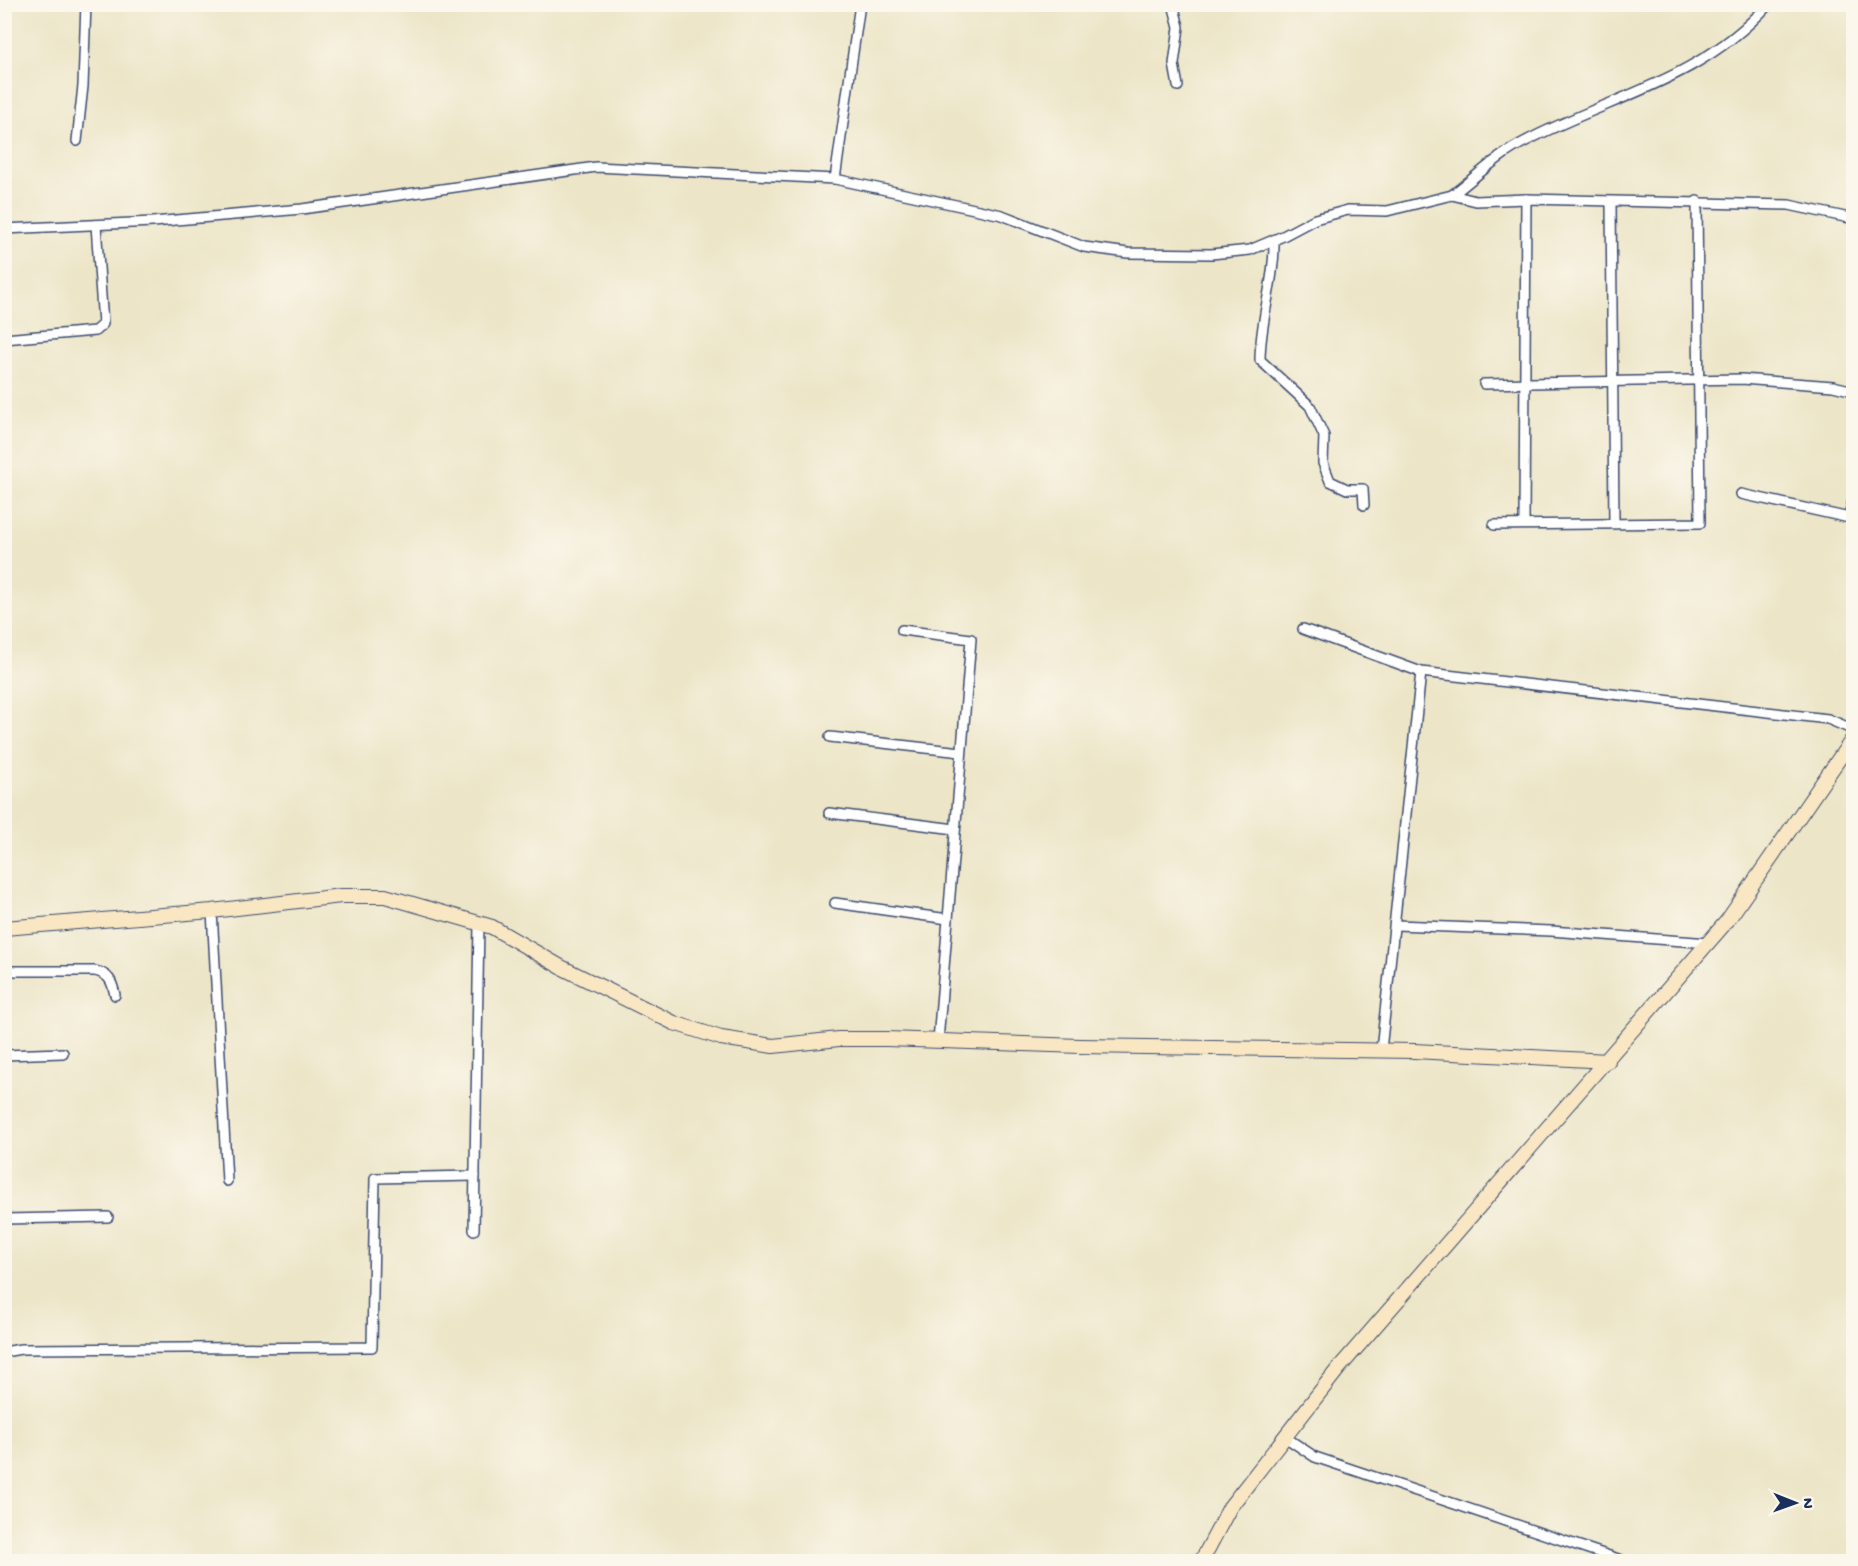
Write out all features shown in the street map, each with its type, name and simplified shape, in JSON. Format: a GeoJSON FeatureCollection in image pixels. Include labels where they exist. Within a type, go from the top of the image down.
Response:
{"type":"FeatureCollection","features":[{"type":"Feature","properties":{"kind":"street"},"geometry":{"type":"LineString","coordinates":[[76,141],[83,86],[86,4]]}},
{"type":"Feature","properties":{"kind":"street"},"geometry":{"type":"LineString","coordinates":[[835,179],[860,4]]}},
{"type":"Feature","properties":{"kind":"street"},"geometry":{"type":"LineString","coordinates":[[1173,4],[1179,27],[1174,64],[1178,86]]}},
{"type":"Feature","properties":{"kind":"street"},"geometry":{"type":"LineString","coordinates":[[1452,195],[1497,157],[1528,140],[1592,110],[1652,87],[1700,62],[1748,28],[1769,4]]}},
{"type":"Feature","properties":{"kind":"street"},"geometry":{"type":"LineString","coordinates":[[4,229],[96,225],[302,209],[596,167],[835,179],[1002,215],[1084,246],[1128,253],[1211,254],[1250,250],[1315,219],[1348,210],[1387,210],[1452,195],[1476,201],[1526,199],[1611,202],[1697,201],[1789,205],[1854,219]]}},
{"type":"Feature","properties":{"kind":"street"},"geometry":{"type":"LineString","coordinates":[[1524,524],[1526,199]]}},
{"type":"Feature","properties":{"kind":"street"},"geometry":{"type":"LineString","coordinates":[[1494,525],[1614,522],[1700,523],[1697,201]]}},
{"type":"Feature","properties":{"kind":"street"},"geometry":{"type":"LineString","coordinates":[[1611,202],[1614,522]]}},
{"type":"Feature","properties":{"kind":"street"},"geometry":{"type":"LineString","coordinates":[[4,339],[95,331],[103,324],[96,225]]}},
{"type":"Feature","properties":{"kind":"street"},"geometry":{"type":"LineString","coordinates":[[1274,240],[1275,264],[1264,317],[1260,360],[1310,406],[1324,436],[1323,464],[1330,481],[1347,489],[1363,489],[1364,505]]}},
{"type":"Feature","properties":{"kind":"street"},"geometry":{"type":"LineString","coordinates":[[1484,384],[1742,379],[1833,386],[1854,391]]}},
{"type":"Feature","properties":{"kind":"street"},"geometry":{"type":"LineString","coordinates":[[1741,494],[1851,519],[1854,495]]}},
{"type":"Feature","properties":{"kind":"street"},"geometry":{"type":"LineString","coordinates":[[1303,629],[1420,672],[1828,720],[1854,730]]}},
{"type":"Feature","properties":{"kind":"street"},"geometry":{"type":"LineString","coordinates":[[902,630],[970,639],[938,1041]]}},
{"type":"Feature","properties":{"kind":"street"},"geometry":{"type":"LineString","coordinates":[[1381,1050],[1396,925],[1420,672]]}},
{"type":"Feature","properties":{"kind":"street"},"geometry":{"type":"LineString","coordinates":[[830,737],[962,752]]}},
{"type":"Feature","properties":{"kind":"street"},"geometry":{"type":"LineString","coordinates":[[1201,1562],[1230,1507],[1338,1369],[1608,1061],[1727,921],[1854,737]]}},
{"type":"Feature","properties":{"kind":"street"},"geometry":{"type":"LineString","coordinates":[[829,813],[955,828]]}},
{"type":"Feature","properties":{"kind":"street"},"geometry":{"type":"LineString","coordinates":[[4,928],[212,911],[341,896],[385,896],[492,927],[561,967],[674,1023],[721,1038],[773,1046],[839,1039],[1080,1046],[1381,1050],[1608,1061]]}},
{"type":"Feature","properties":{"kind":"street"},"geometry":{"type":"LineString","coordinates":[[836,903],[948,919]]}},
{"type":"Feature","properties":{"kind":"street"},"geometry":{"type":"LineString","coordinates":[[212,911],[227,1181]]}},
{"type":"Feature","properties":{"kind":"street"},"geometry":{"type":"LineString","coordinates":[[474,1230],[479,923]]}},
{"type":"Feature","properties":{"kind":"street"},"geometry":{"type":"LineString","coordinates":[[1396,925],[1551,931],[1709,943]]}},
{"type":"Feature","properties":{"kind":"street"},"geometry":{"type":"LineString","coordinates":[[4,971],[95,971],[104,973],[113,983],[114,994]]}},
{"type":"Feature","properties":{"kind":"street"},"geometry":{"type":"LineString","coordinates":[[4,1055],[63,1053]]}},
{"type":"Feature","properties":{"kind":"street"},"geometry":{"type":"LineString","coordinates":[[4,1352],[21,1349],[372,1347],[375,1178],[475,1176]]}},
{"type":"Feature","properties":{"kind":"street"},"geometry":{"type":"LineString","coordinates":[[4,1219],[108,1218]]}},
{"type":"Feature","properties":{"kind":"street"},"geometry":{"type":"LineString","coordinates":[[1285,1437],[1315,1457],[1627,1562]]}}]}
